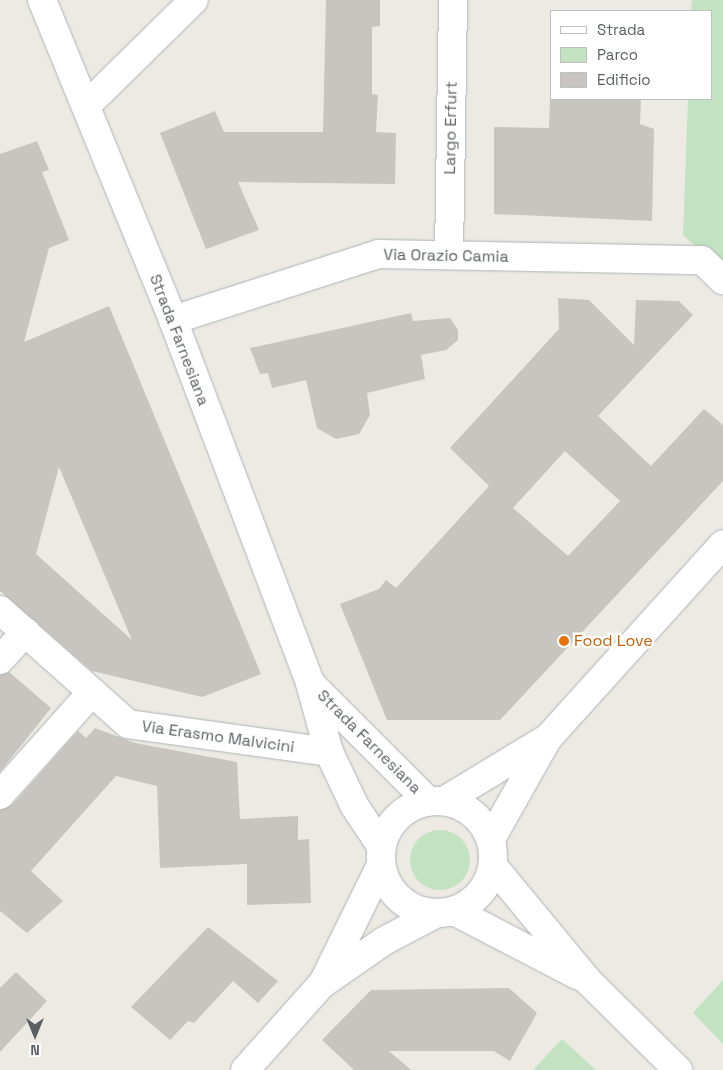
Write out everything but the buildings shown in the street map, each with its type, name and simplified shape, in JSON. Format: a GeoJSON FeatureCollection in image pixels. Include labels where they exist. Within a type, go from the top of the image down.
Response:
{"type":"FeatureCollection","features":[{"type":"Feature","properties":{"kind":"street","name":"Strada Farnesiana"},"geometry":{"type":"LineString","coordinates":[[42,0],[172,320],[310,683],[329,752],[381,855]]}},
{"type":"Feature","properties":{"kind":"street"},"geometry":{"type":"LineString","coordinates":[[86,106],[194,0]]}},
{"type":"Feature","properties":{"kind":"street","name":"Largo Erfurt"},"geometry":{"type":"LineString","coordinates":[[449,255],[453,0]]}},
{"type":"Feature","properties":{"kind":"street","name":"Via Orazio Camia"},"geometry":{"type":"LineString","coordinates":[[172,320],[378,254],[702,260],[723,280]]}},
{"type":"Feature","properties":{"kind":"street"},"geometry":{"type":"LineString","coordinates":[[492,839],[548,738],[723,544]]}},
{"type":"Feature","properties":{"kind":"street","name":"Via Erasmo Malvicini"},"geometry":{"type":"LineString","coordinates":[[0,610],[128,724],[329,752]]}},
{"type":"Feature","properties":{"kind":"street"},"geometry":{"type":"LineString","coordinates":[[0,660],[25,632]]}},
{"type":"Feature","properties":{"kind":"street","name":"Strada Farnesiana"},"geometry":{"type":"LineString","coordinates":[[310,683],[436,801]]}},
{"type":"Feature","properties":{"kind":"street"},"geometry":{"type":"LineString","coordinates":[[0,795],[92,692]]}},
{"type":"Feature","properties":{"kind":"street"},"geometry":{"type":"LineString","coordinates":[[322,984],[398,816],[436,801],[548,738]]}},
{"type":"Feature","properties":{"kind":"street"},"geometry":{"type":"LineString","coordinates":[[245,1070],[322,984],[384,941],[480,894],[494,866],[492,839],[474,813],[436,801]]}},
{"type":"Feature","properties":{"kind":"street"},"geometry":{"type":"LineString","coordinates":[[381,855],[399,899],[445,912],[588,981]]}},
{"type":"Feature","properties":{"kind":"street"},"geometry":{"type":"LineString","coordinates":[[494,866],[588,981],[678,1070]]}},
{"type":"Feature","properties":{"kind":"green space"},"geometry":{"type":"Polygon","coordinates":[[[692,0],[723,0],[723,272],[683,235],[688,100],[713,100],[713,10],[691,10],[692,0]]]}},
{"type":"Feature","properties":{"kind":"green space"},"geometry":{"type":"Polygon","coordinates":[[[434,830],[446,830],[457,835],[465,843],[470,854],[468,872],[457,885],[446,890],[434,890],[423,885],[415,877],[410,866],[410,854],[415,843],[423,835],[434,830]]]}},
{"type":"Feature","properties":{"kind":"green space"},"geometry":{"type":"Polygon","coordinates":[[[723,980],[723,1044],[693,1013],[723,980]]]}},
{"type":"Feature","properties":{"kind":"green space"},"geometry":{"type":"Polygon","coordinates":[[[562,1039],[596,1070],[533,1070],[562,1039]]]}},
{"type":"Feature","properties":{"kind":"place","name":"Food Love"},"geometry":{"type":"Point","coordinates":[564,641]}}]}
